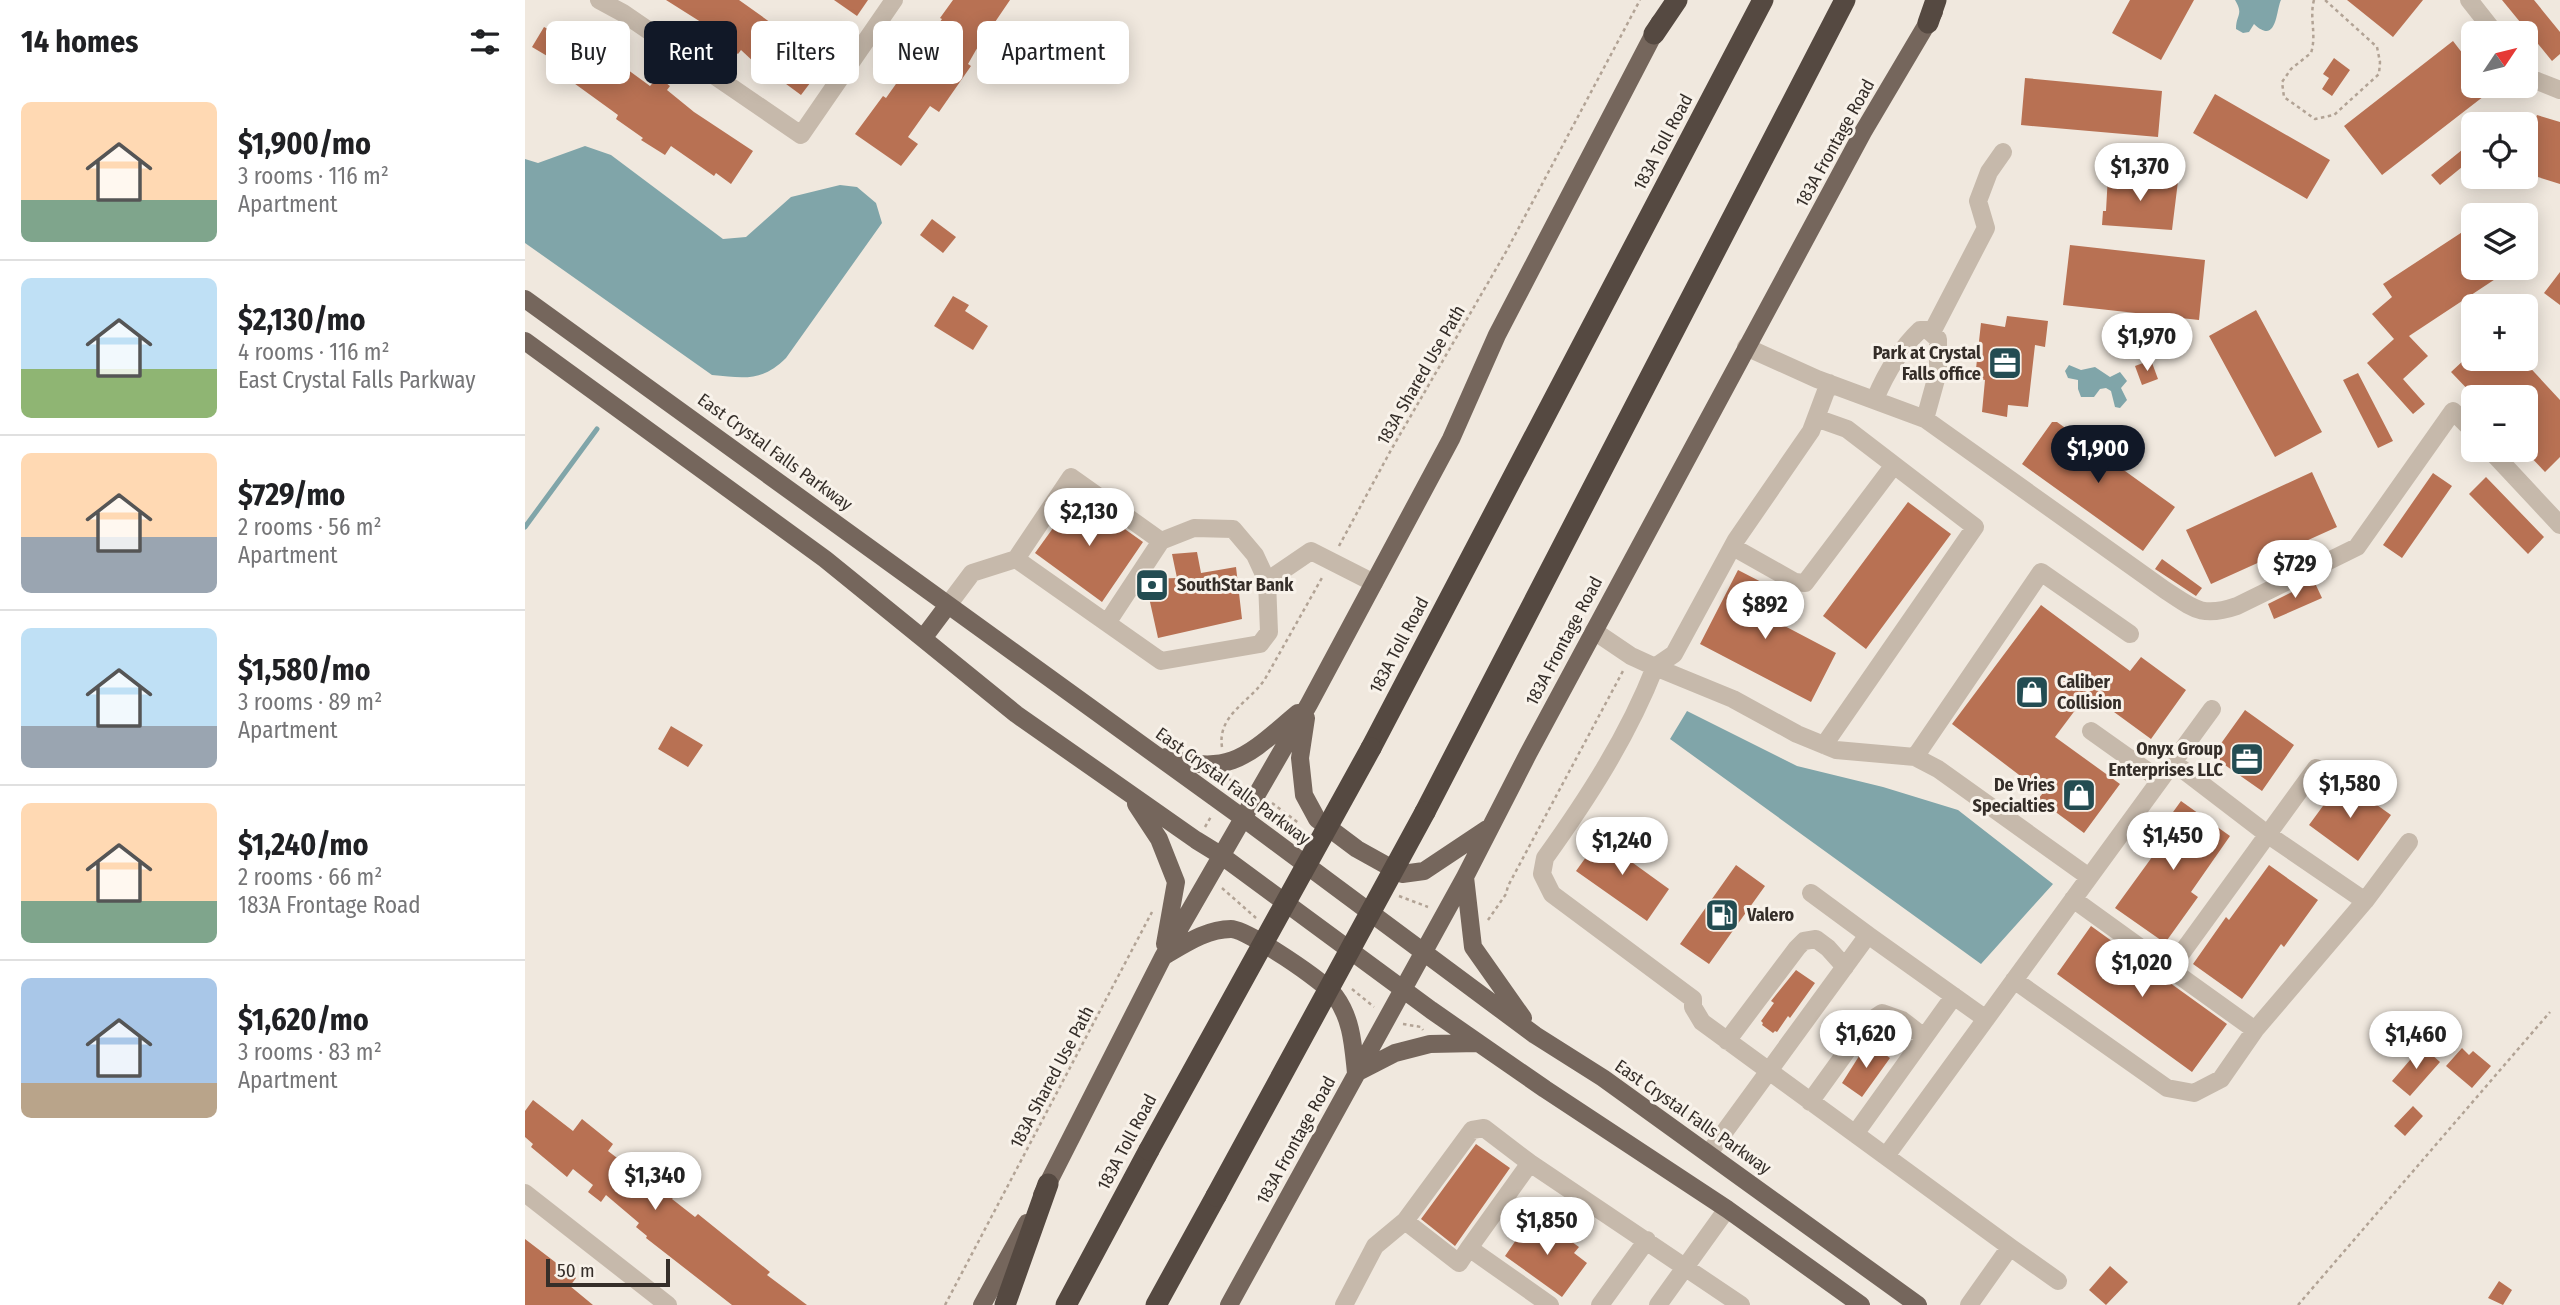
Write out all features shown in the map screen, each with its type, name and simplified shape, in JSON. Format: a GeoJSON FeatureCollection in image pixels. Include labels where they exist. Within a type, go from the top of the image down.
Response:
{"type":"FeatureCollection","features":[{"type":"Feature","properties":{"kind":"highway"},"geometry":{"type":"LineString","coordinates":[[1654,34],[1677,0]]}},
{"type":"Feature","properties":{"kind":"highway","name":"183A Toll Road"},"geometry":{"type":"LineString","coordinates":[[1066,1305],[1371,748],[1763,0]]}},
{"type":"Feature","properties":{"kind":"highway"},"geometry":{"type":"LineString","coordinates":[[1156,1305],[1425,812],[1845,0]]}},
{"type":"Feature","properties":{"kind":"highway"},"geometry":{"type":"LineString","coordinates":[[1928,23],[1936,0]]}},
{"type":"Feature","properties":{"kind":"highway"},"geometry":{"type":"LineString","coordinates":[[1005,1305],[1048,1184]]}},
{"type":"Feature","properties":{"kind":"main road"},"geometry":{"type":"LineString","coordinates":[[982,1305],[1048,1184],[1163,957],[1309,704],[1451,439],[1497,335],[1670,0]]}},
{"type":"Feature","properties":{"kind":"main road","name":"183A Frontage Road"},"geometry":{"type":"LineString","coordinates":[[1229,1305],[1465,877],[1594,631],[1863,132],[1941,0]]}},
{"type":"Feature","properties":{"kind":"main road","name":"East Crystal Falls Parkway"},"geometry":{"type":"LineString","coordinates":[[525,299],[1243,818],[1535,1035],[1603,1078],[1918,1305]]}},
{"type":"Feature","properties":{"kind":"main road"},"geometry":{"type":"LineString","coordinates":[[525,341],[825,559],[1016,713],[1221,856],[1478,1043],[1727,1209],[1861,1305]]}},
{"type":"Feature","properties":{"kind":"main road"},"geometry":{"type":"LineString","coordinates":[[924,637],[948,605]]}},
{"type":"Feature","properties":{"kind":"main road"},"geometry":{"type":"LineString","coordinates":[[1150,752],[1185,763],[1225,764],[1243,757],[1309,704]]}},
{"type":"Feature","properties":{"kind":"main road"},"geometry":{"type":"LineString","coordinates":[[1309,704],[1300,758],[1304,795],[1317,819],[1357,849],[1402,874],[1424,871],[1491,827]]}},
{"type":"Feature","properties":{"kind":"main road"},"geometry":{"type":"LineString","coordinates":[[1130,795],[1159,839],[1176,882],[1163,957]]}},
{"type":"Feature","properties":{"kind":"main road"},"geometry":{"type":"LineString","coordinates":[[1465,877],[1473,947],[1488,972],[1535,1035]]}},
{"type":"Feature","properties":{"kind":"main road"},"geometry":{"type":"LineString","coordinates":[[1163,957],[1209,933],[1233,929],[1272,948],[1334,994],[1352,1029],[1356,1073],[1395,1053],[1430,1044],[1478,1043]]}},
{"type":"Feature","properties":{"kind":"street"},"geometry":{"type":"LineString","coordinates":[[599,0],[623,13],[801,135],[894,0]]}},
{"type":"Feature","properties":{"kind":"street"},"geometry":{"type":"LineString","coordinates":[[2469,0],[2486,21]]}},
{"type":"Feature","properties":{"kind":"street"},"geometry":{"type":"LineString","coordinates":[[2538,81],[2560,90]]}},
{"type":"Feature","properties":{"kind":"street"},"geometry":{"type":"LineString","coordinates":[[1932,332],[1986,228],[1977,201],[1989,172],[2003,152]]}},
{"type":"Feature","properties":{"kind":"street"},"geometry":{"type":"LineString","coordinates":[[1875,399],[1887,371],[1906,343],[1920,330],[1932,332],[1938,339],[1938,372],[1925,419]]}},
{"type":"Feature","properties":{"kind":"street"},"geometry":{"type":"LineString","coordinates":[[1746,347],[1829,383],[1925,419],[2165,590],[2196,610],[2217,613],[2237,606],[2357,547],[2453,411],[2461,419]]}},
{"type":"Feature","properties":{"kind":"street"},"geometry":{"type":"LineString","coordinates":[[1829,383],[1811,431],[1733,547],[1674,654],[1655,667],[1640,705],[1599,778],[1545,858],[1542,874],[1552,894],[1693,999],[1693,1007],[1702,1022],[2058,1280]]}},
{"type":"Feature","properties":{"kind":"street"},"geometry":{"type":"LineString","coordinates":[[1816,418],[1847,429],[1975,527],[1824,745]]}},
{"type":"Feature","properties":{"kind":"street"},"geometry":{"type":"LineString","coordinates":[[2501,462],[2560,525]]}},
{"type":"Feature","properties":{"kind":"street"},"geometry":{"type":"LineString","coordinates":[[1733,547],[1795,582],[1805,583],[1894,465]]}},
{"type":"Feature","properties":{"kind":"street"},"geometry":{"type":"LineString","coordinates":[[948,605],[972,573],[1016,559],[1071,477],[1161,541]]}},
{"type":"Feature","properties":{"kind":"street"},"geometry":{"type":"LineString","coordinates":[[1016,559],[1161,662],[1259,644],[1269,632],[1267,582],[1255,555],[1233,529],[1194,527],[1161,541],[1107,623]]}},
{"type":"Feature","properties":{"kind":"street"},"geometry":{"type":"LineString","coordinates":[[1267,582],[1311,551],[1374,583]]}},
{"type":"Feature","properties":{"kind":"street"},"geometry":{"type":"LineString","coordinates":[[1915,757],[2041,572],[2130,634]]}},
{"type":"Feature","properties":{"kind":"street"},"geometry":{"type":"LineString","coordinates":[[1594,631],[1631,656],[1733,699],[1797,734],[1836,750],[1915,757],[1938,769],[2089,877]]}},
{"type":"Feature","properties":{"kind":"street"},"geometry":{"type":"LineString","coordinates":[[1886,1156],[2212,709]]}},
{"type":"Feature","properties":{"kind":"street"},"geometry":{"type":"LineString","coordinates":[[2091,730],[2160,780]]}},
{"type":"Feature","properties":{"kind":"street"},"geometry":{"type":"LineString","coordinates":[[2173,762],[2267,834],[2365,901]]}},
{"type":"Feature","properties":{"kind":"street"},"geometry":{"type":"LineString","coordinates":[[2170,969],[2316,768]]}},
{"type":"Feature","properties":{"kind":"street"},"geometry":{"type":"LineString","coordinates":[[2014,980],[2167,1088],[2194,1093],[2221,1079],[2255,1030],[2365,901],[2409,842]]}},
{"type":"Feature","properties":{"kind":"street"},"geometry":{"type":"LineString","coordinates":[[1811,893],[1986,1019]]}},
{"type":"Feature","properties":{"kind":"street"},"geometry":{"type":"LineString","coordinates":[[2073,899],[2255,1030]]}},
{"type":"Feature","properties":{"kind":"street"},"geometry":{"type":"LineString","coordinates":[[1709,1153],[1868,935]]}},
{"type":"Feature","properties":{"kind":"street"},"geometry":{"type":"LineString","coordinates":[[1727,1041],[1804,942],[1815,939],[1828,948],[1845,967]]}},
{"type":"Feature","properties":{"kind":"street"},"geometry":{"type":"LineString","coordinates":[[1855,1134],[1954,996]]}},
{"type":"Feature","properties":{"kind":"street"},"geometry":{"type":"LineString","coordinates":[[1810,1101],[1867,1023],[1882,1013],[1902,1020],[1924,1037]]}},
{"type":"Feature","properties":{"kind":"street"},"geometry":{"type":"LineString","coordinates":[[1344,1305],[1375,1246],[1405,1221],[1472,1130],[1485,1128],[1530,1163],[1741,1305]]}},
{"type":"Feature","properties":{"kind":"street"},"geometry":{"type":"LineString","coordinates":[[1405,1221],[1459,1263],[1530,1163]]}},
{"type":"Feature","properties":{"kind":"street"},"geometry":{"type":"LineString","coordinates":[[525,1193],[668,1305]]}},
{"type":"Feature","properties":{"kind":"street"},"geometry":{"type":"LineString","coordinates":[[1658,1305],[1727,1209]]}},
{"type":"Feature","properties":{"kind":"street"},"geometry":{"type":"LineString","coordinates":[[1600,1305],[1647,1240]]}},
{"type":"Feature","properties":{"kind":"street"},"geometry":{"type":"LineString","coordinates":[[1969,1305],[2010,1247]]}},
{"type":"Feature","properties":{"kind":"street"},"geometry":{"type":"LineString","coordinates":[[1469,1248],[1550,1305]]}},
{"type":"Feature","properties":{"kind":"path","name":"183A Shared Use Path"},"geometry":{"type":"LineString","coordinates":[[1223,755],[1223,726],[1231,714],[1257,692],[1265,679],[1391,450],[1507,250],[1640,0]]}},
{"type":"Feature","properties":{"kind":"path"},"geometry":{"type":"LineString","coordinates":[[2313,0],[2312,18],[2315,31],[2311,52],[2291,69],[2282,82],[2284,97],[2315,119],[2334,115],[2379,74],[2377,47],[2325,0]]}},
{"type":"Feature","properties":{"kind":"path"},"geometry":{"type":"LineString","coordinates":[[1483,926],[1506,894],[1631,656]]}},
{"type":"Feature","properties":{"kind":"path"},"geometry":{"type":"LineString","coordinates":[[1227,773],[1229,779],[1238,784]]}},
{"type":"Feature","properties":{"kind":"path"},"geometry":{"type":"LineString","coordinates":[[1207,823],[1214,813]]}},
{"type":"Feature","properties":{"kind":"path","name":"183A Shared Use Path"},"geometry":{"type":"LineString","coordinates":[[945,1305],[1155,906]]}},
{"type":"Feature","properties":{"kind":"path"},"geometry":{"type":"LineString","coordinates":[[2298,1305],[2491,1078],[2550,1013]]}},
{"type":"Feature","properties":{"kind":"water"},"geometry":{"type":"Polygon","coordinates":[[[2235,0],[2281,0],[2271,29],[2262,30],[2254,24],[2249,32],[2243,33],[2236,29],[2239,12],[2235,0]]]}},
{"type":"Feature","properties":{"kind":"water"},"geometry":{"type":"Polygon","coordinates":[[[585,146],[611,155],[723,239],[746,237],[791,197],[840,185],[857,187],[876,203],[882,223],[786,358],[769,371],[752,377],[712,375],[525,243],[525,159],[538,163],[585,146]]]}},
{"type":"Feature","properties":{"kind":"water"},"geometry":{"type":"Polygon","coordinates":[[[2069,365],[2081,370],[2095,367],[2110,377],[2120,372],[2127,381],[2121,388],[2127,400],[2120,408],[2115,407],[2111,391],[2106,388],[2100,389],[2094,397],[2081,397],[2078,380],[2068,378],[2065,371],[2069,365]]]}},
{"type":"Feature","properties":{"kind":"water"},"geometry":{"type":"Polygon","coordinates":[[[1687,711],[1797,766],[1883,787],[1958,810],[2053,884],[1981,964],[1670,739],[1687,711]]]}},
{"type":"Feature","properties":{"kind":"building"},"geometry":{"type":"Polygon","coordinates":[[[666,0],[739,0],[768,21],[751,21],[751,59],[741,50],[737,53],[737,21],[699,21],[666,0]]]}},
{"type":"Feature","properties":{"kind":"building"},"geometry":{"type":"Polygon","coordinates":[[[834,0],[868,0],[857,16],[834,0]]]}},
{"type":"Feature","properties":{"kind":"building"},"geometry":{"type":"Polygon","coordinates":[[[953,0],[1010,0],[996,21],[977,21],[977,49],[968,64],[971,66],[963,78],[963,21],[941,21],[953,0]]]}},
{"type":"Feature","properties":{"kind":"building"},"geometry":{"type":"Polygon","coordinates":[[[2130,0],[2194,0],[2161,60],[2112,33],[2130,0]]]}},
{"type":"Feature","properties":{"kind":"building"},"geometry":{"type":"Polygon","coordinates":[[[2347,0],[2423,0],[2393,37],[2347,0]]]}},
{"type":"Feature","properties":{"kind":"building"},"geometry":{"type":"Polygon","coordinates":[[[2502,0],[2534,0],[2560,32],[2560,54],[2552,61],[2538,44],[2538,21],[2519,21],[2502,0]]]}},
{"type":"Feature","properties":{"kind":"building"},"geometry":{"type":"Polygon","coordinates":[[[544,27],[546,28],[546,55],[532,47],[544,27]]]}},
{"type":"Feature","properties":{"kind":"building"},"geometry":{"type":"Polygon","coordinates":[[[2453,41],[2461,51],[2461,98],[2481,98],[2382,175],[2344,126],[2453,41]]]}},
{"type":"Feature","properties":{"kind":"building"},"geometry":{"type":"Polygon","coordinates":[[[2334,58],[2350,70],[2332,96],[2322,89],[2329,78],[2323,74],[2334,58]]]}},
{"type":"Feature","properties":{"kind":"building"},"geometry":{"type":"Polygon","coordinates":[[[630,71],[644,84],[667,84],[670,86],[667,90],[694,112],[753,151],[731,184],[716,173],[714,176],[671,146],[665,155],[641,140],[643,138],[616,119],[618,115],[575,84],[630,84],[630,71]]]}},
{"type":"Feature","properties":{"kind":"building"},"geometry":{"type":"Polygon","coordinates":[[[2025,78],[2162,91],[2158,137],[2021,125],[2025,78]]]}},
{"type":"Feature","properties":{"kind":"building"},"geometry":{"type":"Polygon","coordinates":[[[786,84],[809,84],[801,95],[786,84]]]}},
{"type":"Feature","properties":{"kind":"building"},"geometry":{"type":"Polygon","coordinates":[[[896,84],[958,84],[939,112],[930,106],[908,137],[918,144],[901,166],[855,134],[883,96],[886,98],[896,84]]]}},
{"type":"Feature","properties":{"kind":"building"},"geometry":{"type":"Polygon","coordinates":[[[2215,94],[2330,160],[2307,199],[2193,133],[2215,94]]]}},
{"type":"Feature","properties":{"kind":"building"},"geometry":{"type":"Polygon","coordinates":[[[2538,115],[2560,122],[2560,184],[2538,177],[2538,115]]]}},
{"type":"Feature","properties":{"kind":"building"},"geometry":{"type":"Polygon","coordinates":[[[2461,151],[2461,168],[2440,185],[2431,175],[2461,151]]]}},
{"type":"Feature","properties":{"kind":"building"},"geometry":{"type":"Polygon","coordinates":[[[2108,175],[2178,181],[2172,230],[2102,225],[2103,211],[2106,211],[2108,175]]]}},
{"type":"Feature","properties":{"kind":"building"},"geometry":{"type":"Polygon","coordinates":[[[932,219],[956,237],[943,253],[920,235],[932,219]]]}},
{"type":"Feature","properties":{"kind":"building"},"geometry":{"type":"Polygon","coordinates":[[[2461,233],[2461,280],[2494,280],[2473,294],[2461,294],[2461,302],[2409,336],[2428,356],[2403,379],[2425,404],[2413,414],[2367,363],[2394,339],[2372,314],[2392,297],[2383,284],[2461,233]]]}},
{"type":"Feature","properties":{"kind":"building"},"geometry":{"type":"Polygon","coordinates":[[[2070,245],[2205,260],[2199,320],[2063,305],[2070,245]]]}},
{"type":"Feature","properties":{"kind":"building"},"geometry":{"type":"Polygon","coordinates":[[[2560,272],[2560,305],[2544,293],[2560,272]]]}},
{"type":"Feature","properties":{"kind":"building"},"geometry":{"type":"Polygon","coordinates":[[[953,296],[969,305],[965,311],[988,326],[973,350],[934,326],[953,296]]]}},
{"type":"Feature","properties":{"kind":"building"},"geometry":{"type":"Polygon","coordinates":[[[2256,310],[2322,432],[2275,457],[2209,336],[2256,310]]]}},
{"type":"Feature","properties":{"kind":"building","name":"Park at Crystal Falls office"},"geometry":{"type":"Polygon","coordinates":[[[2007,316],[2048,321],[2045,347],[2035,345],[2028,407],[2008,405],[2007,417],[1982,412],[1985,380],[1975,378],[1981,323],[2005,327],[2007,316]]]}},
{"type":"Feature","properties":{"kind":"building"},"geometry":{"type":"Polygon","coordinates":[[[2151,360],[2158,379],[2142,385],[2135,366],[2151,360]]]}},
{"type":"Feature","properties":{"kind":"building"},"geometry":{"type":"Polygon","coordinates":[[[2461,363],[2461,371],[2533,371],[2560,400],[2560,457],[2545,472],[2535,462],[2538,462],[2538,385],[2463,385],[2451,372],[2461,363]]]}},
{"type":"Feature","properties":{"kind":"building"},"geometry":{"type":"Polygon","coordinates":[[[2358,373],[2393,441],[2378,448],[2343,380],[2358,373]]]}},
{"type":"Feature","properties":{"kind":"building"},"geometry":{"type":"Polygon","coordinates":[[[2052,422],[2057,422],[2175,507],[2143,551],[2022,464],[2052,422]]]}},
{"type":"Feature","properties":{"kind":"building"},"geometry":{"type":"Polygon","coordinates":[[[2312,472],[2337,527],[2211,584],[2186,530],[2312,472]]]}},
{"type":"Feature","properties":{"kind":"building"},"geometry":{"type":"Polygon","coordinates":[[[2433,473],[2452,486],[2402,558],[2383,545],[2433,473]]]}},
{"type":"Feature","properties":{"kind":"building"},"geometry":{"type":"Polygon","coordinates":[[[2486,477],[2544,537],[2528,554],[2469,494],[2486,477]]]}},
{"type":"Feature","properties":{"kind":"building"},"geometry":{"type":"Polygon","coordinates":[[[1077,495],[1143,542],[1102,602],[1035,553],[1077,495]]]}},
{"type":"Feature","properties":{"kind":"building"},"geometry":{"type":"Polygon","coordinates":[[[1908,502],[1951,534],[1866,649],[1823,616],[1908,502]]]}},
{"type":"Feature","properties":{"kind":"building"},"geometry":{"type":"Polygon","coordinates":[[[1197,552],[1201,573],[1236,567],[1242,619],[1158,638],[1146,584],[1149,579],[1177,578],[1172,554],[1197,552]]]}},
{"type":"Feature","properties":{"kind":"building"},"geometry":{"type":"Polygon","coordinates":[[[2162,559],[2202,588],[2196,596],[2155,569],[2162,559]]]}},
{"type":"Feature","properties":{"kind":"building"},"geometry":{"type":"Polygon","coordinates":[[[1738,570],[1771,587],[1758,612],[1836,653],[1811,702],[1700,644],[1738,570]]]}},
{"type":"Feature","properties":{"kind":"building"},"geometry":{"type":"Polygon","coordinates":[[[2314,581],[2322,598],[2274,619],[2268,604],[2314,581]]]}},
{"type":"Feature","properties":{"kind":"building"},"geometry":{"type":"Polygon","coordinates":[[[2041,605],[2130,671],[2141,657],[2186,690],[2151,739],[2088,693],[2055,737],[2120,784],[2084,833],[2038,799],[2043,793],[1952,724],[2041,605]]]}},
{"type":"Feature","properties":{"kind":"building"},"geometry":{"type":"Polygon","coordinates":[[[2245,710],[2294,745],[2262,791],[2212,756],[2245,710]]]}},
{"type":"Feature","properties":{"kind":"building"},"geometry":{"type":"Polygon","coordinates":[[[671,726],[703,745],[688,767],[658,749],[671,726]]]}},
{"type":"Feature","properties":{"kind":"building"},"geometry":{"type":"Polygon","coordinates":[[[2342,780],[2391,815],[2358,861],[2309,825],[2342,780]]]}},
{"type":"Feature","properties":{"kind":"building"},"geometry":{"type":"Polygon","coordinates":[[[2181,801],[2230,836],[2191,892],[2198,897],[2165,943],[2115,908],[2155,853],[2147,848],[2181,801]]]}},
{"type":"Feature","properties":{"kind":"building"},"geometry":{"type":"Polygon","coordinates":[[[1604,832],[1639,856],[1633,863],[1669,889],[1647,921],[1576,871],[1604,832]]]}},
{"type":"Feature","properties":{"kind":"building","name":"Valero"},"geometry":{"type":"Polygon","coordinates":[[[1736,865],[1765,886],[1709,964],[1680,944],[1736,865]]]}},
{"type":"Feature","properties":{"kind":"building"},"geometry":{"type":"Polygon","coordinates":[[[2269,865],[2318,900],[2284,947],[2281,944],[2242,999],[2193,964],[2226,917],[2229,920],[2269,865]]]}},
{"type":"Feature","properties":{"kind":"building"},"geometry":{"type":"Polygon","coordinates":[[[2091,926],[2227,1024],[2192,1072],[2057,974],[2091,926]]]}},
{"type":"Feature","properties":{"kind":"building"},"geometry":{"type":"Polygon","coordinates":[[[1796,970],[1815,983],[1790,1018],[1788,1016],[1777,1032],[1773,1033],[1762,1025],[1761,1021],[1774,1003],[1771,1001],[1796,970]]]}},
{"type":"Feature","properties":{"kind":"building"},"geometry":{"type":"Polygon","coordinates":[[[1868,1042],[1890,1058],[1862,1097],[1842,1083],[1868,1042]]]}},
{"type":"Feature","properties":{"kind":"building"},"geometry":{"type":"Polygon","coordinates":[[[2422,1046],[2440,1062],[2410,1096],[2392,1081],[2422,1046]]]}},
{"type":"Feature","properties":{"kind":"building"},"geometry":{"type":"Polygon","coordinates":[[[2462,1048],[2469,1055],[2473,1051],[2491,1066],[2472,1088],[2446,1066],[2462,1048]]]}},
{"type":"Feature","properties":{"kind":"building"},"geometry":{"type":"Polygon","coordinates":[[[533,1100],[573,1131],[582,1119],[613,1144],[608,1151],[655,1187],[661,1180],[677,1193],[672,1199],[695,1217],[698,1214],[770,1272],[767,1275],[807,1305],[732,1305],[646,1238],[636,1227],[639,1223],[606,1195],[601,1202],[588,1192],[593,1185],[573,1169],[567,1177],[531,1147],[533,1144],[525,1137],[525,1111],[533,1100]]]}},
{"type":"Feature","properties":{"kind":"building"},"geometry":{"type":"Polygon","coordinates":[[[2413,1106],[2423,1116],[2405,1136],[2394,1126],[2413,1106]]]}},
{"type":"Feature","properties":{"kind":"building"},"geometry":{"type":"Polygon","coordinates":[[[1476,1144],[1510,1168],[1455,1246],[1421,1219],[1476,1144]]]}},
{"type":"Feature","properties":{"kind":"building"},"geometry":{"type":"Polygon","coordinates":[[[1529,1221],[1542,1231],[1547,1224],[1579,1247],[1574,1253],[1587,1263],[1562,1297],[1505,1256],[1529,1221]]]}},
{"type":"Feature","properties":{"kind":"building"},"geometry":{"type":"Polygon","coordinates":[[[525,1239],[576,1278],[570,1286],[593,1305],[525,1305],[525,1239]]]}},
{"type":"Feature","properties":{"kind":"building"},"geometry":{"type":"Polygon","coordinates":[[[2110,1266],[2128,1282],[2106,1305],[2089,1290],[2110,1266]]]}},
{"type":"Feature","properties":{"kind":"building"},"geometry":{"type":"Polygon","coordinates":[[[2499,1281],[2512,1290],[2503,1305],[2488,1298],[2499,1281]]]}},
{"type":"Feature","properties":{"kind":"waterway"},"geometry":{"type":"LineString","coordinates":[[525,527],[597,429]]}},
{"type":"Feature","properties":{"kind":"place","name":"Park at Crystal Falls office"},"geometry":{"type":"Point","coordinates":[2005,363]}},
{"type":"Feature","properties":{"kind":"place","name":"SouthStar Bank"},"geometry":{"type":"Point","coordinates":[1152,585]}},
{"type":"Feature","properties":{"kind":"place","name":"Caliber Collision"},"geometry":{"type":"Point","coordinates":[2032,692]}},
{"type":"Feature","properties":{"kind":"place","name":"Onyx Group Enterprises LLC"},"geometry":{"type":"Point","coordinates":[2247,759]}},
{"type":"Feature","properties":{"kind":"place","name":"De Vries Specialties"},"geometry":{"type":"Point","coordinates":[2079,795]}},
{"type":"Feature","properties":{"kind":"place","name":"Valero"},"geometry":{"type":"Point","coordinates":[1722,915]}}]}
